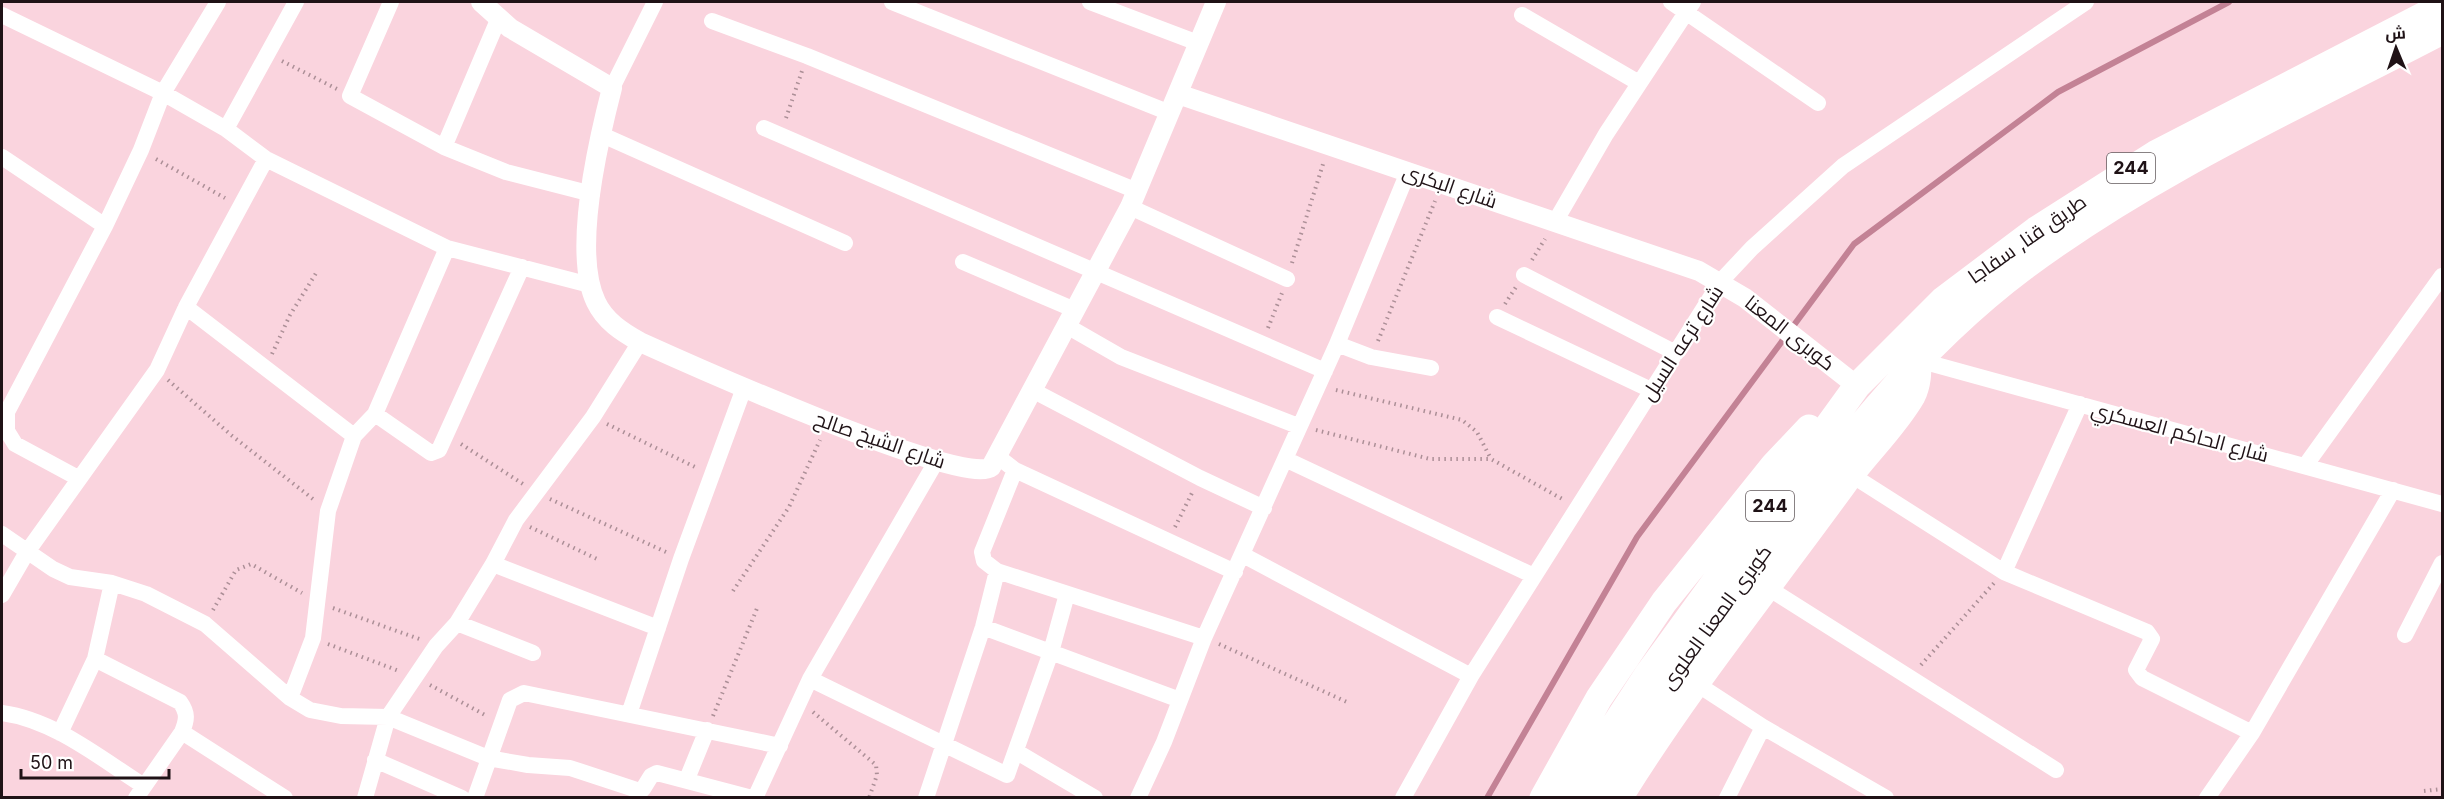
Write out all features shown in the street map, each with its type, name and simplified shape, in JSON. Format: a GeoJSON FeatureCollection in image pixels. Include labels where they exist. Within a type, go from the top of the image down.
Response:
{"type":"FeatureCollection","features":[{"type":"Feature","properties":{"kind":"highway","name":"طريق قنا, سفاجا"},"geometry":{"type":"LineString","coordinates":[[1918,360],[1987,296],[2092,220],[2214,148],[2442,26]]}},
{"type":"Feature","properties":{"kind":"highway","name":"طريق قنا, سفاجا"},"geometry":{"type":"LineString","coordinates":[[1857,386],[1943,300],[1988,263],[2076,203],[2199,130],[2442,26]]}},
{"type":"Feature","properties":{"kind":"highway"},"geometry":{"type":"LineString","coordinates":[[1619,798],[1697,684],[1850,474],[1913,393],[1918,377],[1918,360]]}},
{"type":"Feature","properties":{"kind":"highway","name":"كوبرى المعنا العلوى"},"geometry":{"type":"LineString","coordinates":[[1567,798],[1613,723],[1691,633],[1834,455],[1918,360]]}},
{"type":"Feature","properties":{"kind":"highway"},"geometry":{"type":"LineString","coordinates":[[1543,798],[1599,698],[1664,602],[1774,465],[1807,430],[1857,386]]}},
{"type":"Feature","properties":{"kind":"highway","name":"كوبرى المعنا العلوى"},"geometry":{"type":"LineString","coordinates":[[1592,798],[1691,633],[1857,386]]}},
{"type":"Feature","properties":{"kind":"street"},"geometry":{"type":"LineString","coordinates":[[78,478],[15,444],[7,431],[7,412],[105,226],[141,150],[163,93],[218,2]]}},
{"type":"Feature","properties":{"kind":"street"},"geometry":{"type":"LineString","coordinates":[[226,129],[296,2]]}},
{"type":"Feature","properties":{"kind":"street"},"geometry":{"type":"LineString","coordinates":[[391,2],[350,96],[444,147],[506,172],[592,194]]}},
{"type":"Feature","properties":{"kind":"street"},"geometry":{"type":"LineString","coordinates":[[481,2],[498,20],[612,88]]}},
{"type":"Feature","properties":{"kind":"street","name":"شارع الشيخ صالح"},"geometry":{"type":"LineString","coordinates":[[655,2],[612,88],[600,134],[587,224],[590,285],[596,303],[608,320],[622,333],[640,342],[828,422],[937,460],[984,471],[991,467],[997,456]]}},
{"type":"Feature","properties":{"kind":"street"},"geometry":{"type":"LineString","coordinates":[[892,2],[1170,113]]}},
{"type":"Feature","properties":{"kind":"street"},"geometry":{"type":"LineString","coordinates":[[1090,2],[1198,43]]}},
{"type":"Feature","properties":{"kind":"street"},"geometry":{"type":"LineString","coordinates":[[1216,2],[1134,199],[997,456],[1015,470],[1235,572]]}},
{"type":"Feature","properties":{"kind":"street"},"geometry":{"type":"LineString","coordinates":[[1671,2],[1690,6],[1818,103]]}},
{"type":"Feature","properties":{"kind":"street","name":"شارع ترعه السيل"},"geometry":{"type":"LineString","coordinates":[[1402,798],[1471,676],[1721,281],[1752,248],[1843,166],[2086,2]]}},
{"type":"Feature","properties":{"kind":"street"},"geometry":{"type":"LineString","coordinates":[[1555,222],[1639,83],[1690,6]]}},
{"type":"Feature","properties":{"kind":"street"},"geometry":{"type":"LineString","coordinates":[[2,15],[163,93],[226,129],[266,159],[447,248],[590,285]]}},
{"type":"Feature","properties":{"kind":"street"},"geometry":{"type":"LineString","coordinates":[[1522,15],[1639,83]]}},
{"type":"Feature","properties":{"kind":"street"},"geometry":{"type":"LineString","coordinates":[[444,147],[498,20]]}},
{"type":"Feature","properties":{"kind":"street"},"geometry":{"type":"LineString","coordinates":[[712,21],[807,56],[1134,199],[1287,279]]}},
{"type":"Feature","properties":{"kind":"street","name":"شارع البكرى"},"geometry":{"type":"LineString","coordinates":[[1178,94],[1700,271],[1721,281]]}},
{"type":"Feature","properties":{"kind":"street"},"geometry":{"type":"LineString","coordinates":[[764,128],[1262,345],[1322,379]]}},
{"type":"Feature","properties":{"kind":"street"},"geometry":{"type":"LineString","coordinates":[[600,134],[845,243]]}},
{"type":"Feature","properties":{"kind":"street"},"geometry":{"type":"LineString","coordinates":[[2,157],[105,226]]}},
{"type":"Feature","properties":{"kind":"street"},"geometry":{"type":"LineString","coordinates":[[2,596],[27,552],[157,370],[186,307],[266,159]]}},
{"type":"Feature","properties":{"kind":"street"},"geometry":{"type":"LineString","coordinates":[[1138,798],[1204,638],[1264,508],[1298,426],[1322,379],[1408,172]]}},
{"type":"Feature","properties":{"kind":"street"},"geometry":{"type":"LineString","coordinates":[[290,698],[313,638],[319,603],[328,511],[354,436],[375,414],[447,248]]}},
{"type":"Feature","properties":{"kind":"street"},"geometry":{"type":"LineString","coordinates":[[963,262],[1071,318],[1121,357],[1298,426]]}},
{"type":"Feature","properties":{"kind":"street"},"geometry":{"type":"LineString","coordinates":[[375,414],[431,453],[439,450],[448,435],[522,267]]}},
{"type":"Feature","properties":{"kind":"street"},"geometry":{"type":"LineString","coordinates":[[1524,275],[1676,354]]}},
{"type":"Feature","properties":{"kind":"street"},"geometry":{"type":"LineString","coordinates":[[2305,466],[2442,276]]}},
{"type":"Feature","properties":{"kind":"street","name":"كوبرى المعنا"},"geometry":{"type":"LineString","coordinates":[[1721,281],[1824,358],[1857,386]]}},
{"type":"Feature","properties":{"kind":"street"},"geometry":{"type":"LineString","coordinates":[[186,307],[354,436]]}},
{"type":"Feature","properties":{"kind":"street"},"geometry":{"type":"LineString","coordinates":[[1497,317],[1651,390]]}},
{"type":"Feature","properties":{"kind":"street"},"geometry":{"type":"LineString","coordinates":[[365,798],[388,717],[436,646],[457,623],[493,564],[516,520],[592,417],[640,342]]}},
{"type":"Feature","properties":{"kind":"street"},"geometry":{"type":"LineString","coordinates":[[1337,344],[1371,357],[1431,368]]}},
{"type":"Feature","properties":{"kind":"street","name":"شارع الحاكم العسكري"},"geometry":{"type":"LineString","coordinates":[[1918,360],[2442,504]]}},
{"type":"Feature","properties":{"kind":"street"},"geometry":{"type":"LineString","coordinates":[[629,714],[681,559],[744,388]]}},
{"type":"Feature","properties":{"kind":"street"},"geometry":{"type":"LineString","coordinates":[[1032,390],[1200,478],[1264,508]]}},
{"type":"Feature","properties":{"kind":"street"},"geometry":{"type":"LineString","coordinates":[[2004,572],[2080,404]]}},
{"type":"Feature","properties":{"kind":"street"},"geometry":{"type":"LineString","coordinates":[[1285,459],[1534,576]]}},
{"type":"Feature","properties":{"kind":"street"},"geometry":{"type":"LineString","coordinates":[[2,534],[42,564],[70,577],[112,582],[146,594],[205,624],[290,698],[322,714],[388,717],[488,758],[577,769],[637,790],[643,789],[651,776],[657,773],[754,798],[810,679],[937,460]]}},
{"type":"Feature","properties":{"kind":"street"},"geometry":{"type":"LineString","coordinates":[[1015,470],[982,552],[984,561],[997,571],[1204,638]]}},
{"type":"Feature","properties":{"kind":"street"},"geometry":{"type":"LineString","coordinates":[[1850,474],[2004,572],[2147,632],[2152,639],[2136,670],[2142,678],[2252,733]]}},
{"type":"Feature","properties":{"kind":"street"},"geometry":{"type":"LineString","coordinates":[[2207,798],[2252,733],[2393,490]]}},
{"type":"Feature","properties":{"kind":"street"},"geometry":{"type":"LineString","coordinates":[[1243,555],[1471,676]]}},
{"type":"Feature","properties":{"kind":"street"},"geometry":{"type":"LineString","coordinates":[[2405,634],[2442,563]]}},
{"type":"Feature","properties":{"kind":"street"},"geometry":{"type":"LineString","coordinates":[[493,564],[658,628]]}},
{"type":"Feature","properties":{"kind":"street"},"geometry":{"type":"LineString","coordinates":[[926,798],[983,627],[997,571]]}},
{"type":"Feature","properties":{"kind":"street"},"geometry":{"type":"LineString","coordinates":[[60,733],[95,658],[112,582]]}},
{"type":"Feature","properties":{"kind":"street"},"geometry":{"type":"LineString","coordinates":[[1768,588],[2056,770]]}},
{"type":"Feature","properties":{"kind":"street"},"geometry":{"type":"LineString","coordinates":[[810,679],[1007,776],[1051,652],[1067,594]]}},
{"type":"Feature","properties":{"kind":"street"},"geometry":{"type":"LineString","coordinates":[[457,623],[533,653]]}},
{"type":"Feature","properties":{"kind":"street"},"geometry":{"type":"LineString","coordinates":[[983,627],[1180,700]]}},
{"type":"Feature","properties":{"kind":"street"},"geometry":{"type":"LineString","coordinates":[[2,713],[60,733],[140,792],[182,732],[187,720],[186,710],[180,702],[95,658]]}},
{"type":"Feature","properties":{"kind":"street"},"geometry":{"type":"LineString","coordinates":[[1697,684],[1763,728],[1886,798]]}},
{"type":"Feature","properties":{"kind":"street"},"geometry":{"type":"LineString","coordinates":[[475,798],[510,700],[524,693],[780,746]]}},
{"type":"Feature","properties":{"kind":"street"},"geometry":{"type":"LineString","coordinates":[[1727,798],[1763,728]]}},
{"type":"Feature","properties":{"kind":"street"},"geometry":{"type":"LineString","coordinates":[[687,779],[707,730]]}},
{"type":"Feature","properties":{"kind":"street"},"geometry":{"type":"LineString","coordinates":[[182,732],[285,798]]}},
{"type":"Feature","properties":{"kind":"street"},"geometry":{"type":"LineString","coordinates":[[1017,752],[1095,798]]}},
{"type":"Feature","properties":{"kind":"street"},"geometry":{"type":"LineString","coordinates":[[375,760],[462,798]]}},
{"type":"Feature","properties":{"kind":"path"},"geometry":{"type":"LineString","coordinates":[[268,54],[350,96]]}},
{"type":"Feature","properties":{"kind":"path"},"geometry":{"type":"LineString","coordinates":[[780,136],[807,56]]}},
{"type":"Feature","properties":{"kind":"path"},"geometry":{"type":"LineString","coordinates":[[1262,345],[1287,279],[1329,145]]}},
{"type":"Feature","properties":{"kind":"path"},"geometry":{"type":"LineString","coordinates":[[141,150],[241,208]]}},
{"type":"Feature","properties":{"kind":"path"},"geometry":{"type":"LineString","coordinates":[[1371,357],[1442,183]]}},
{"type":"Feature","properties":{"kind":"path"},"geometry":{"type":"LineString","coordinates":[[1497,317],[1555,222]]}},
{"type":"Feature","properties":{"kind":"path"},"geometry":{"type":"LineString","coordinates":[[265,367],[290,315],[318,270]]}},
{"type":"Feature","properties":{"kind":"path"},"geometry":{"type":"LineString","coordinates":[[157,370],[231,435],[328,511]]}},
{"type":"Feature","properties":{"kind":"path"},"geometry":{"type":"LineString","coordinates":[[1322,379],[1462,420],[1477,432],[1491,459]]}},
{"type":"Feature","properties":{"kind":"path"},"geometry":{"type":"LineString","coordinates":[[592,417],[713,475]]}},
{"type":"Feature","properties":{"kind":"path"},"geometry":{"type":"LineString","coordinates":[[733,591],[789,507],[828,422]]}},
{"type":"Feature","properties":{"kind":"path"},"geometry":{"type":"LineString","coordinates":[[1298,426],[1430,459],[1491,459],[1578,508]]}},
{"type":"Feature","properties":{"kind":"path"},"geometry":{"type":"LineString","coordinates":[[448,435],[535,492],[681,559]]}},
{"type":"Feature","properties":{"kind":"path"},"geometry":{"type":"LineString","coordinates":[[1168,541],[1200,478]]}},
{"type":"Feature","properties":{"kind":"path"},"geometry":{"type":"LineString","coordinates":[[516,520],[597,559]]}},
{"type":"Feature","properties":{"kind":"path"},"geometry":{"type":"LineString","coordinates":[[205,624],[236,570],[251,564],[319,603],[436,646]]}},
{"type":"Feature","properties":{"kind":"path"},"geometry":{"type":"LineString","coordinates":[[1909,678],[2004,572]]}},
{"type":"Feature","properties":{"kind":"path"},"geometry":{"type":"LineString","coordinates":[[707,730],[758,606]]}},
{"type":"Feature","properties":{"kind":"path"},"geometry":{"type":"LineString","coordinates":[[313,638],[415,677],[501,724]]}},
{"type":"Feature","properties":{"kind":"path"},"geometry":{"type":"LineString","coordinates":[[1204,638],[1347,702]]}},
{"type":"Feature","properties":{"kind":"path"},"geometry":{"type":"LineString","coordinates":[[800,702],[876,765],[877,775],[869,798]]}},
{"type":"Feature","properties":{"kind":"path"},"geometry":{"type":"LineString","coordinates":[[2424,791],[2442,789]]}},
{"type":"Feature","properties":{"kind":"waterway"},"geometry":{"type":"LineString","coordinates":[[1487,798],[1637,537],[1854,244],[2058,92],[2229,2]]}}]}
